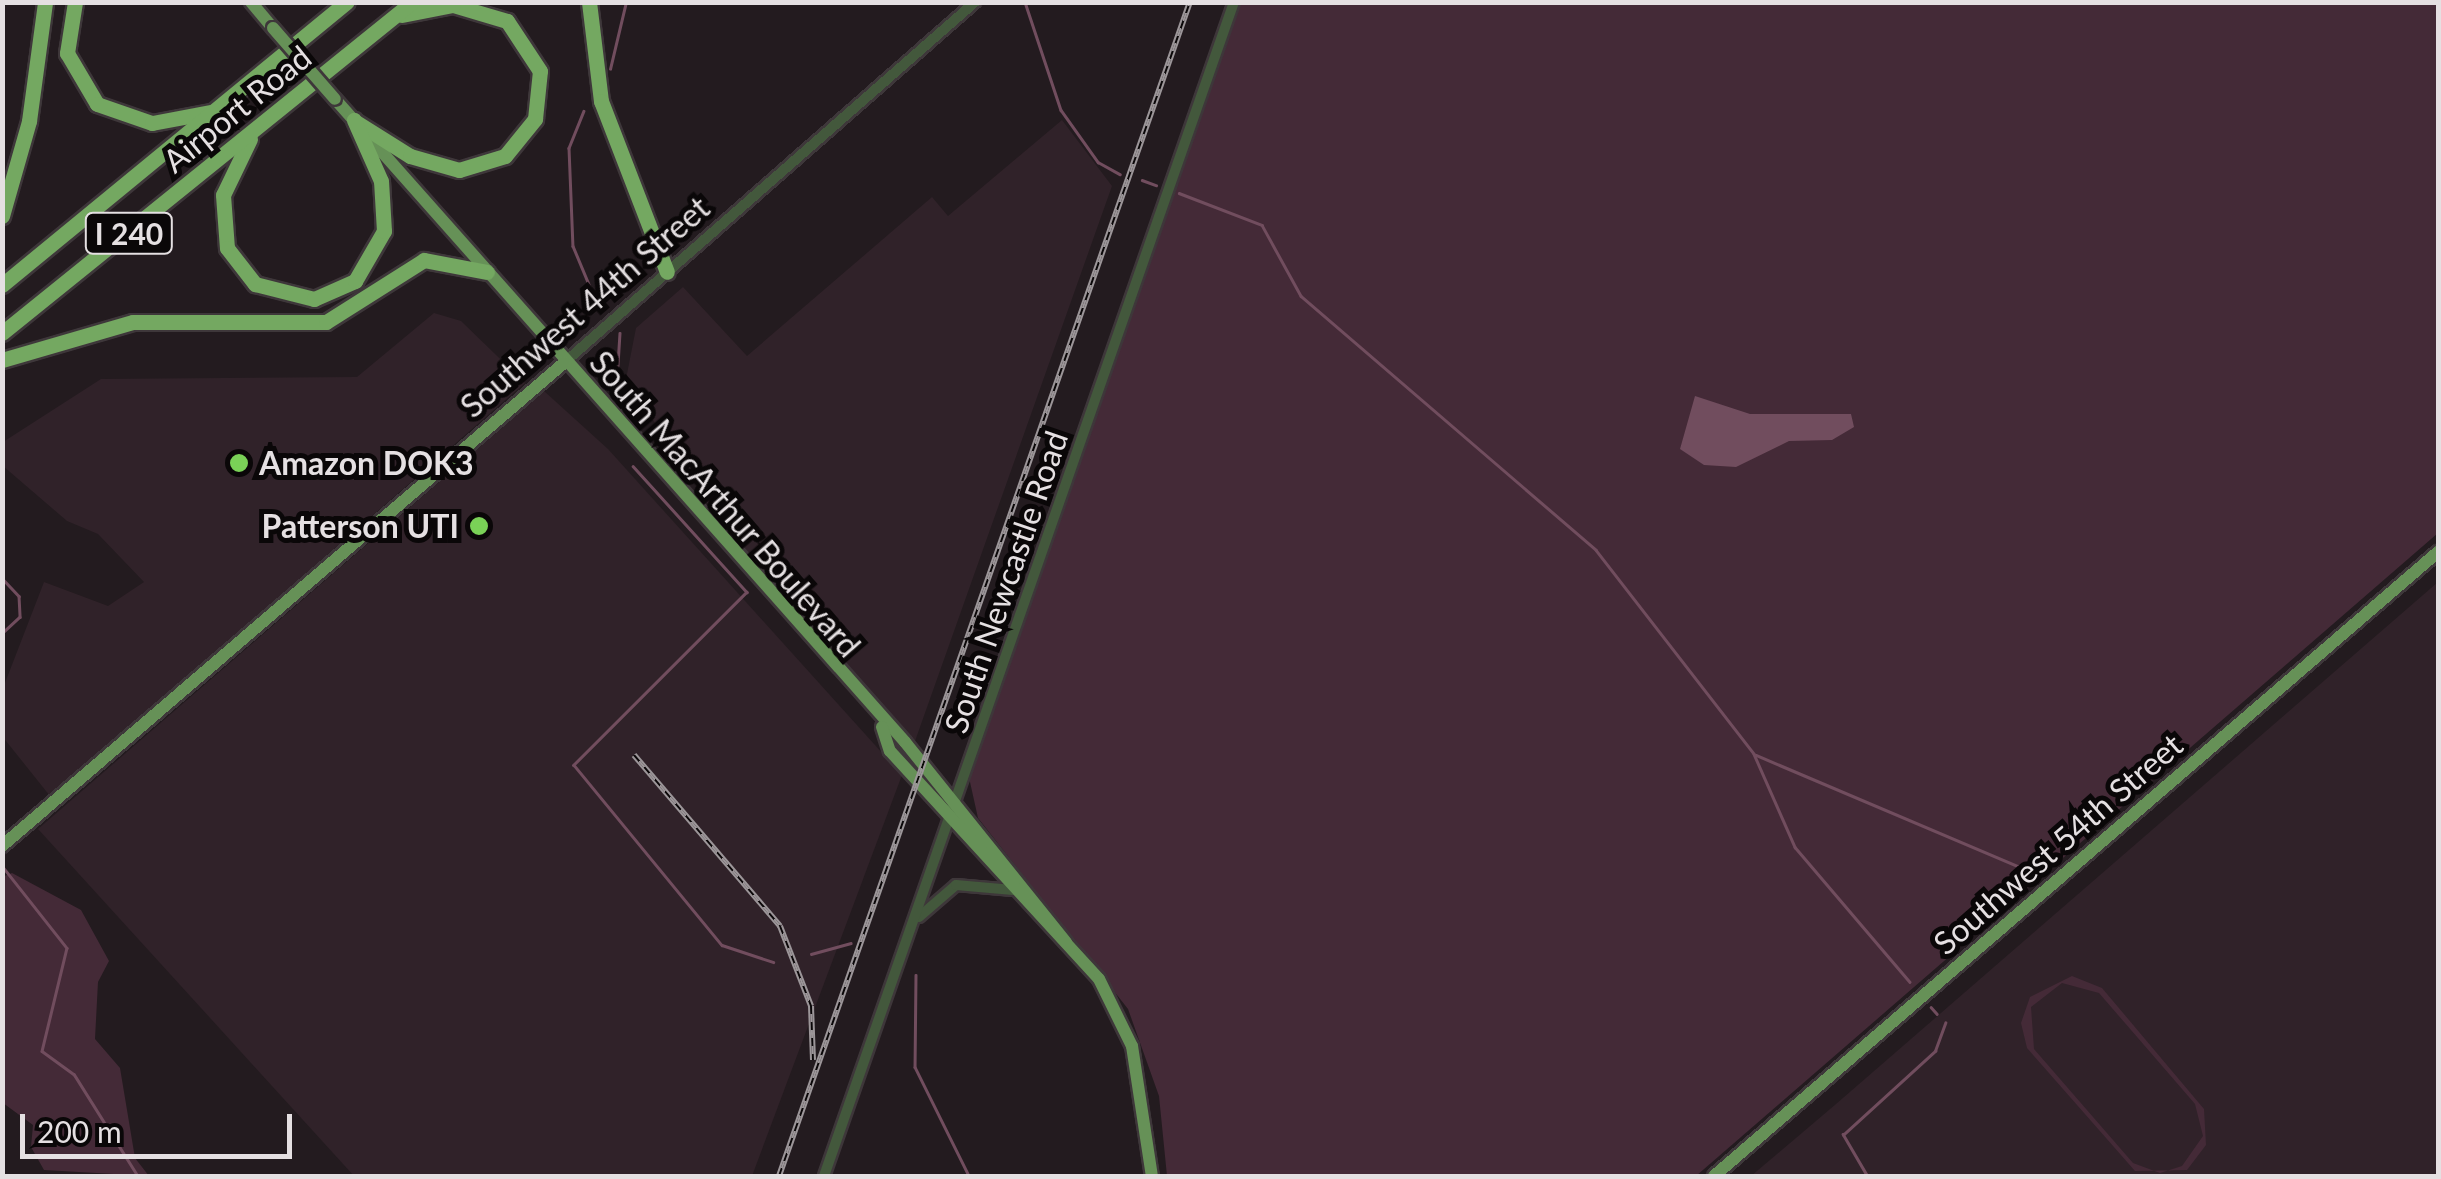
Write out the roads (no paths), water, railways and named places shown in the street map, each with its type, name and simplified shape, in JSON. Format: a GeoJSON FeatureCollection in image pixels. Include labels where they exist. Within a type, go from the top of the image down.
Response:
{"type":"FeatureCollection","features":[{"type":"Feature","properties":{"kind":"highway"},"geometry":{"type":"LineString","coordinates":[[2,216],[29,121],[45,2]]}},
{"type":"Feature","properties":{"kind":"highway"},"geometry":{"type":"LineString","coordinates":[[75,2],[67,54],[97,104],[152,123],[214,111]]}},
{"type":"Feature","properties":{"kind":"highway","name":"Airport Road"},"geometry":{"type":"LineString","coordinates":[[2,285],[347,2]]}},
{"type":"Feature","properties":{"kind":"highway","name":"Airport Road"},"geometry":{"type":"LineString","coordinates":[[2,333],[412,2]]}},
{"type":"Feature","properties":{"kind":"highway"},"geometry":{"type":"LineString","coordinates":[[589,2],[601,101],[667,272]]}},
{"type":"Feature","properties":{"kind":"highway"},"geometry":{"type":"LineString","coordinates":[[354,120],[410,156],[458,170],[505,156],[535,120],[540,71],[508,20],[453,5],[394,17]]}},
{"type":"Feature","properties":{"kind":"highway"},"geometry":{"type":"LineString","coordinates":[[254,131],[223,195],[226,248],[255,284],[314,299],[354,281],[384,231],[382,182],[354,120]]}},
{"type":"Feature","properties":{"kind":"highway"},"geometry":{"type":"LineString","coordinates":[[2,360],[133,322],[326,322],[424,260],[487,272]]}},
{"type":"Feature","properties":{"kind":"main road","name":"South MacArthur Boulevard"},"geometry":{"type":"LineString","coordinates":[[251,2],[881,726],[955,801],[1099,979],[1132,1046],[1152,1176]]}},
{"type":"Feature","properties":{"kind":"main road","name":"Southwest 44th Street"},"geometry":{"type":"LineString","coordinates":[[2,846],[565,362]]}},
{"type":"Feature","properties":{"kind":"main road","name":"Southwest 54th Street"},"geometry":{"type":"LineString","coordinates":[[1714,1176],[2438,552]]}},
{"type":"Feature","properties":{"kind":"main road","name":"South MacArthur Boulevard"},"geometry":{"type":"LineString","coordinates":[[881,726],[890,751],[1013,890],[1066,942]]}},
{"type":"Feature","properties":{"kind":"street","name":"Southwest 44th Street"},"geometry":{"type":"LineString","coordinates":[[565,362],[976,2]]}},
{"type":"Feature","properties":{"kind":"street","name":"South Newcastle Road"},"geometry":{"type":"LineString","coordinates":[[824,1176],[1234,2]]}},
{"type":"Feature","properties":{"kind":"street"},"geometry":{"type":"LineString","coordinates":[[910,930],[956,885],[1013,890]]}},
{"type":"Feature","properties":{"kind":"waterway"},"geometry":{"type":"LineString","coordinates":[[610,69],[626,2]]}},
{"type":"Feature","properties":{"kind":"waterway"},"geometry":{"type":"LineString","coordinates":[[708,2],[732,2]]}},
{"type":"Feature","properties":{"kind":"waterway"},"geometry":{"type":"LineString","coordinates":[[1025,2],[1061,110],[1098,162],[1120,174]]}},
{"type":"Feature","properties":{"kind":"waterway"},"geometry":{"type":"LineString","coordinates":[[584,111],[569,148],[573,246],[600,311]]}},
{"type":"Feature","properties":{"kind":"waterway"},"geometry":{"type":"LineString","coordinates":[[1142,180],[1156,185]]}},
{"type":"Feature","properties":{"kind":"waterway"},"geometry":{"type":"LineString","coordinates":[[1179,193],[1262,225],[1301,296],[1596,550],[1754,754],[1795,847],[1910,982]]}},
{"type":"Feature","properties":{"kind":"waterway"},"geometry":{"type":"LineString","coordinates":[[620,333],[617,381],[635,403]]}},
{"type":"Feature","properties":{"kind":"waterway"},"geometry":{"type":"LineString","coordinates":[[633,466],[747,592],[574,765],[722,945],[773,962]]}},
{"type":"Feature","properties":{"kind":"waterway"},"geometry":{"type":"LineString","coordinates":[[2,578],[19,596],[20,617],[2,634]]}},
{"type":"Feature","properties":{"kind":"waterway"},"geometry":{"type":"LineString","coordinates":[[2,747],[2,758]]}},
{"type":"Feature","properties":{"kind":"waterway"},"geometry":{"type":"LineString","coordinates":[[1756,755],[2036,874]]}},
{"type":"Feature","properties":{"kind":"waterway"},"geometry":{"type":"LineString","coordinates":[[3,867],[67,948],[42,1051],[74,1074],[138,1176]]}},
{"type":"Feature","properties":{"kind":"waterway"},"geometry":{"type":"LineString","coordinates":[[811,954],[851,943]]}},
{"type":"Feature","properties":{"kind":"waterway"},"geometry":{"type":"LineString","coordinates":[[916,975],[915,1067],[969,1176]]}},
{"type":"Feature","properties":{"kind":"waterway"},"geometry":{"type":"LineString","coordinates":[[1931,1007],[1937,1014]]}},
{"type":"Feature","properties":{"kind":"waterway"},"geometry":{"type":"LineString","coordinates":[[1867,1176],[1843,1135],[1935,1051],[1945,1023]]}},
{"type":"Feature","properties":{"kind":"railway"},"geometry":{"type":"LineString","coordinates":[[779,1176],[1190,2]]}},
{"type":"Feature","properties":{"kind":"railway"},"geometry":{"type":"LineString","coordinates":[[634,755],[780,926],[811,1006],[813,1060]]}},
{"type":"Feature","properties":{"kind":"place","name":"Amazon DOK3"},"geometry":{"type":"Point","coordinates":[239,463]}},
{"type":"Feature","properties":{"kind":"place","name":"Patterson UTI"},"geometry":{"type":"Point","coordinates":[479,526]}}]}
